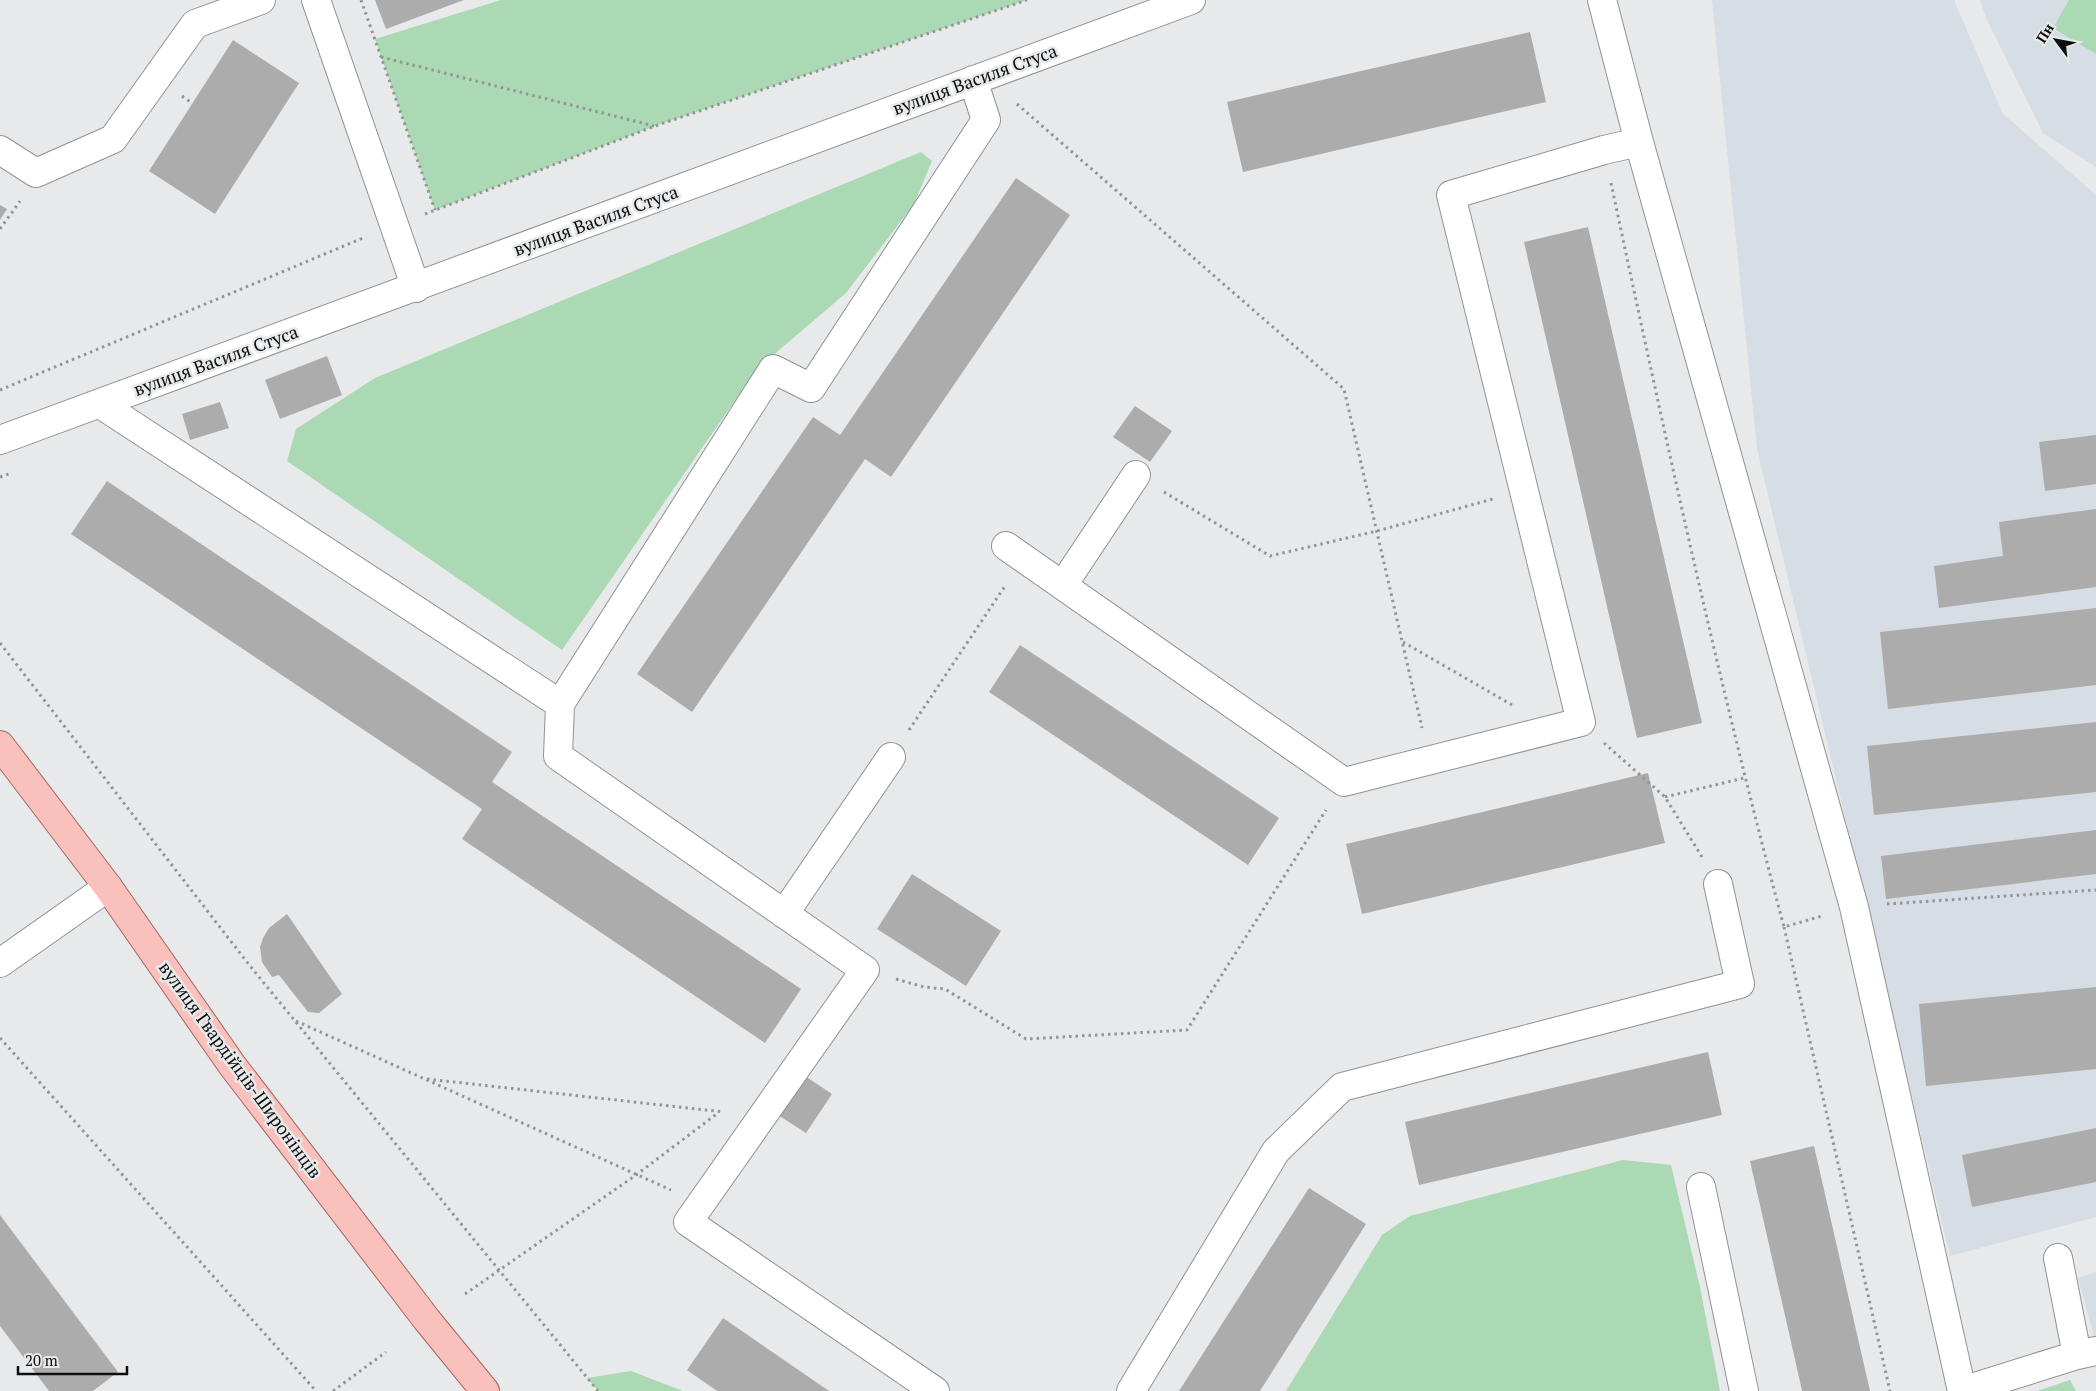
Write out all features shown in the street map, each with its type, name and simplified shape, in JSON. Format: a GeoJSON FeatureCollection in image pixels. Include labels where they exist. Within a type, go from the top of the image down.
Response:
{"type":"FeatureCollection","features":[{"type":"Feature","properties":{"kind":"main road","name":"вулиця Гвардійців-Широнінців"},"geometry":{"type":"LineString","coordinates":[[0,745],[108,887],[232,1065],[428,1320],[486,1391]]}},
{"type":"Feature","properties":{"kind":"street"},"geometry":{"type":"LineString","coordinates":[[0,150],[36,173],[113,139],[195,24],[261,0]]}},
{"type":"Feature","properties":{"kind":"street"},"geometry":{"type":"LineString","coordinates":[[316,0],[396,225],[416,288]]}},
{"type":"Feature","properties":{"kind":"street","name":"вулиця Василя Стуса"},"geometry":{"type":"LineString","coordinates":[[0,440],[416,288],[1190,0]]}},
{"type":"Feature","properties":{"kind":"street"},"geometry":{"type":"LineString","coordinates":[[1602,0],[1639,142],[1854,907],[1962,1391],[2086,1353],[2058,1258]]}},
{"type":"Feature","properties":{"kind":"street"},"geometry":{"type":"LineString","coordinates":[[935,1391],[688,1222],[865,970],[558,756],[560,704],[774,369],[811,388],[986,120],[979,78]]}},
{"type":"Feature","properties":{"kind":"street"},"geometry":{"type":"LineString","coordinates":[[1015,552],[1344,782],[1581,722],[1451,195],[1604,150],[1639,142]]}},
{"type":"Feature","properties":{"kind":"street"},"geometry":{"type":"LineString","coordinates":[[100,404],[560,704]]}},
{"type":"Feature","properties":{"kind":"street"},"geometry":{"type":"LineString","coordinates":[[1063,585],[1136,475]]}},
{"type":"Feature","properties":{"kind":"street"},"geometry":{"type":"LineString","coordinates":[[784,914],[891,757]]}},
{"type":"Feature","properties":{"kind":"street"},"geometry":{"type":"LineString","coordinates":[[1131,1391],[1276,1151],[1342,1087],[1740,984],[1718,884]]}},
{"type":"Feature","properties":{"kind":"street"},"geometry":{"type":"LineString","coordinates":[[0,963],[108,887]]}},
{"type":"Feature","properties":{"kind":"street"},"geometry":{"type":"LineString","coordinates":[[1701,1187],[1744,1391]]}},
{"type":"Feature","properties":{"kind":"path"},"geometry":{"type":"LineString","coordinates":[[362,0],[435,210]]}},
{"type":"Feature","properties":{"kind":"path"},"geometry":{"type":"LineString","coordinates":[[0,390],[396,225],[656,126],[1027,0]]}},
{"type":"Feature","properties":{"kind":"path"},"geometry":{"type":"LineString","coordinates":[[381,57],[656,126]]}},
{"type":"Feature","properties":{"kind":"path"},"geometry":{"type":"LineString","coordinates":[[979,78],[1344,389],[1429,761]]}},
{"type":"Feature","properties":{"kind":"path"},"geometry":{"type":"LineString","coordinates":[[1136,475],[1270,556],[1376,531],[1524,490]]}},
{"type":"Feature","properties":{"kind":"path"},"geometry":{"type":"LineString","coordinates":[[891,757],[1015,552]]}},
{"type":"Feature","properties":{"kind":"path"},"geometry":{"type":"LineString","coordinates":[[1402,641],[1555,729]]}},
{"type":"Feature","properties":{"kind":"path"},"geometry":{"type":"LineString","coordinates":[[0,643],[250,966],[598,1391]]}},
{"type":"Feature","properties":{"kind":"path"},"geometry":{"type":"LineString","coordinates":[[1581,722],[1665,797],[1718,884]]}},
{"type":"Feature","properties":{"kind":"path"},"geometry":{"type":"LineString","coordinates":[[1665,797],[1744,778]]}},
{"type":"Feature","properties":{"kind":"path"},"geometry":{"type":"LineString","coordinates":[[924,987],[945,989],[1026,1039],[1187,1030],[1344,782]]}},
{"type":"Feature","properties":{"kind":"path"},"geometry":{"type":"LineString","coordinates":[[1784,927],[1890,1391]]}},
{"type":"Feature","properties":{"kind":"path"},"geometry":{"type":"LineString","coordinates":[[295,1021],[701,1204]]}},
{"type":"Feature","properties":{"kind":"path"},"geometry":{"type":"LineString","coordinates":[[0,1038],[316,1391]]}},
{"type":"Feature","properties":{"kind":"path"},"geometry":{"type":"LineString","coordinates":[[424,1079],[718,1113],[768,1110]]}},
{"type":"Feature","properties":{"kind":"path"},"geometry":{"type":"LineString","coordinates":[[465,1294],[636,1174],[718,1113]]}},
{"type":"Feature","properties":{"kind":"path"},"geometry":{"type":"LineString","coordinates":[[333,1391],[386,1352]]}},
{"type":"Feature","properties":{"kind":"shaded area"},"geometry":{"type":"Polygon","coordinates":[[[1712,0],[1954,0],[2003,114],[2096,195],[2096,1217],[1950,1256],[1757,449],[1712,0]]]}},
{"type":"Feature","properties":{"kind":"shaded area"},"geometry":{"type":"Polygon","coordinates":[[[1980,0],[2096,0],[2096,167],[2043,133],[1987,20],[1980,0]]]}},
{"type":"Feature","properties":{"kind":"shaded area"},"geometry":{"type":"Polygon","coordinates":[[[2096,1272],[2096,1344],[2078,1278],[2096,1272]]]}},
{"type":"Feature","properties":{"kind":"green space"},"geometry":{"type":"Polygon","coordinates":[[[501,0],[1027,0],[655,126],[435,210],[375,39],[501,0]]]}},
{"type":"Feature","properties":{"kind":"green space"},"geometry":{"type":"Polygon","coordinates":[[[2069,0],[2096,0],[2096,54],[2053,28],[2069,0]]]}},
{"type":"Feature","properties":{"kind":"green space"},"geometry":{"type":"Polygon","coordinates":[[[921,152],[932,161],[914,204],[846,293],[778,351],[745,386],[562,650],[287,461],[296,429],[375,378],[921,152]]]}},
{"type":"Feature","properties":{"kind":"green space"},"geometry":{"type":"Polygon","coordinates":[[[1623,1160],[1671,1165],[1700,1287],[1720,1391],[1286,1391],[1382,1235],[1410,1216],[1623,1160]]]}},
{"type":"Feature","properties":{"kind":"green space"},"geometry":{"type":"Polygon","coordinates":[[[631,1371],[683,1391],[598,1391],[587,1378],[631,1371]]]}},
{"type":"Feature","properties":{"kind":"green space"},"geometry":{"type":"Polygon","coordinates":[[[2070,1380],[2076,1391],[2037,1391],[2070,1380]]]}},
{"type":"Feature","properties":{"kind":"building"},"geometry":{"type":"Polygon","coordinates":[[[375,0],[464,0],[386,29],[375,0]]]}},
{"type":"Feature","properties":{"kind":"building"},"geometry":{"type":"Polygon","coordinates":[[[1530,32],[1546,102],[1243,172],[1227,102],[1530,32]]]}},
{"type":"Feature","properties":{"kind":"building"},"geometry":{"type":"Polygon","coordinates":[[[233,40],[299,83],[215,214],[149,171],[233,40]]]}},
{"type":"Feature","properties":{"kind":"building"},"geometry":{"type":"Polygon","coordinates":[[[1016,178],[1070,215],[891,477],[865,459],[692,712],[637,674],[813,417],[840,435],[1016,178]]]}},
{"type":"Feature","properties":{"kind":"building"},"geometry":{"type":"Polygon","coordinates":[[[0,205],[7,209],[0,220],[0,205]]]}},
{"type":"Feature","properties":{"kind":"building"},"geometry":{"type":"Polygon","coordinates":[[[1588,227],[1702,723],[1637,738],[1524,242],[1588,227]]]}},
{"type":"Feature","properties":{"kind":"building"},"geometry":{"type":"Polygon","coordinates":[[[327,356],[342,395],[280,419],[265,380],[327,356]]]}},
{"type":"Feature","properties":{"kind":"building"},"geometry":{"type":"Polygon","coordinates":[[[220,402],[229,428],[190,440],[182,414],[220,402]]]}},
{"type":"Feature","properties":{"kind":"building"},"geometry":{"type":"Polygon","coordinates":[[[1135,406],[1172,431],[1150,462],[1113,437],[1135,406]]]}},
{"type":"Feature","properties":{"kind":"building"},"geometry":{"type":"Polygon","coordinates":[[[2096,435],[2096,484],[2045,491],[2039,442],[2096,435]]]}},
{"type":"Feature","properties":{"kind":"building"},"geometry":{"type":"Polygon","coordinates":[[[107,481],[512,752],[492,782],[801,989],[765,1043],[462,839],[482,809],[71,534],[107,481]]]}},
{"type":"Feature","properties":{"kind":"building"},"geometry":{"type":"Polygon","coordinates":[[[2096,509],[2096,587],[1939,608],[1934,566],[2003,556],[1999,522],[2096,509]]]}},
{"type":"Feature","properties":{"kind":"building"},"geometry":{"type":"Polygon","coordinates":[[[2096,608],[2096,685],[1888,709],[1880,632],[2096,608]]]}},
{"type":"Feature","properties":{"kind":"building"},"geometry":{"type":"Polygon","coordinates":[[[1020,645],[1279,818],[1248,865],[989,692],[1020,645]]]}},
{"type":"Feature","properties":{"kind":"building"},"geometry":{"type":"Polygon","coordinates":[[[2096,722],[2096,792],[1874,815],[1867,746],[2096,722]]]}},
{"type":"Feature","properties":{"kind":"building"},"geometry":{"type":"Polygon","coordinates":[[[1648,773],[1665,843],[1362,914],[1346,844],[1648,773]]]}},
{"type":"Feature","properties":{"kind":"building"},"geometry":{"type":"Polygon","coordinates":[[[2096,830],[2096,874],[1886,899],[1881,856],[2096,830]]]}},
{"type":"Feature","properties":{"kind":"building"},"geometry":{"type":"Polygon","coordinates":[[[912,874],[1001,931],[966,986],[877,929],[912,874]]]}},
{"type":"Feature","properties":{"kind":"building"},"geometry":{"type":"Polygon","coordinates":[[[287,914],[342,994],[319,1013],[308,1012],[279,975],[272,977],[262,962],[260,947],[263,938],[269,928],[287,914]]]}},
{"type":"Feature","properties":{"kind":"building"},"geometry":{"type":"Polygon","coordinates":[[[2096,987],[2096,1069],[1926,1086],[1919,1004],[2096,987]]]}},
{"type":"Feature","properties":{"kind":"building"},"geometry":{"type":"Polygon","coordinates":[[[1708,1052],[1722,1115],[1419,1185],[1405,1122],[1708,1052]]]}},
{"type":"Feature","properties":{"kind":"building"},"geometry":{"type":"Polygon","coordinates":[[[805,1076],[832,1094],[806,1133],[778,1115],[805,1076]]]}},
{"type":"Feature","properties":{"kind":"building"},"geometry":{"type":"Polygon","coordinates":[[[2096,1128],[2096,1182],[1972,1207],[1962,1155],[2096,1128]]]}},
{"type":"Feature","properties":{"kind":"building"},"geometry":{"type":"Polygon","coordinates":[[[1814,1146],[1870,1391],[1802,1391],[1750,1161],[1814,1146]]]}},
{"type":"Feature","properties":{"kind":"building"},"geometry":{"type":"Polygon","coordinates":[[[1309,1188],[1366,1224],[1260,1391],[1179,1391],[1309,1188]]]}},
{"type":"Feature","properties":{"kind":"building"},"geometry":{"type":"Polygon","coordinates":[[[0,1215],[118,1372],[93,1391],[49,1391],[0,1326],[0,1215]]]}},
{"type":"Feature","properties":{"kind":"building"},"geometry":{"type":"Polygon","coordinates":[[[723,1318],[829,1391],[717,1391],[687,1370],[723,1318]]]}}]}
